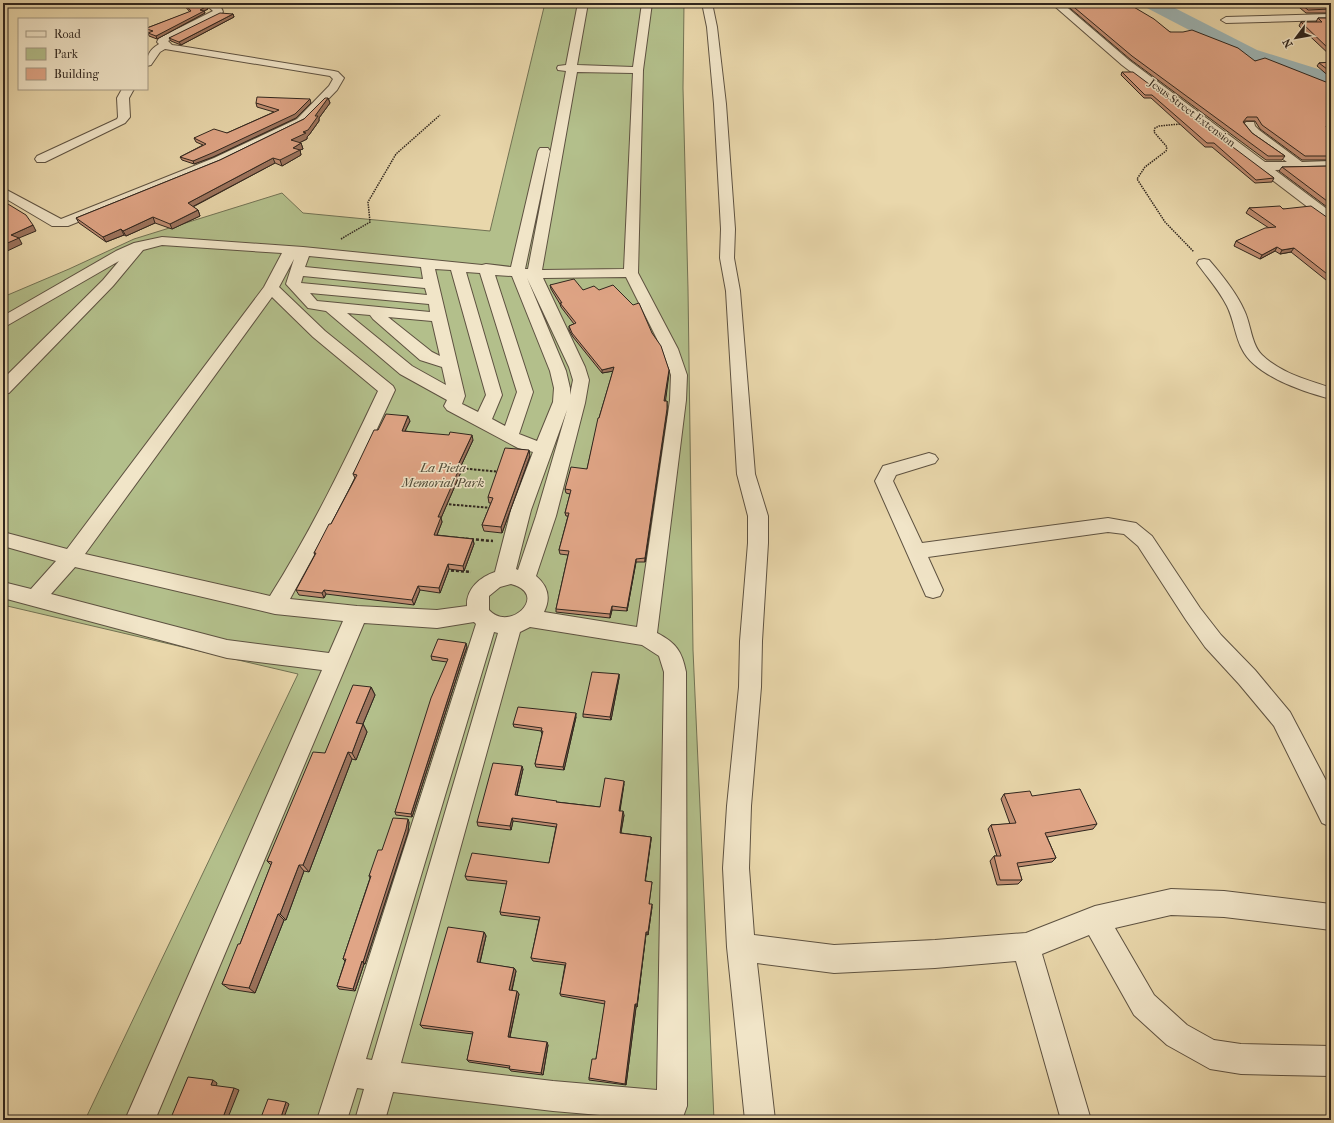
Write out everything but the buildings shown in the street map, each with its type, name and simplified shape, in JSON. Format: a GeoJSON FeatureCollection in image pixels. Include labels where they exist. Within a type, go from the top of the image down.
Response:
{"type":"FeatureCollection","features":[{"type":"Feature","properties":{"kind":"street"},"geometry":{"type":"LineString","coordinates":[[3,192],[42,213],[57,223],[63,223],[218,162],[301,121],[333,88],[339,78],[334,74],[180,49],[166,45],[162,42],[167,37],[216,14],[218,12],[217,8],[209,3]]}},
{"type":"Feature","properties":{"kind":"street"},"geometry":{"type":"LineString","coordinates":[[504,576],[522,510],[561,402],[561,382],[544,335],[517,271],[547,134],[568,66],[583,3]]}},
{"type":"Feature","properties":{"kind":"street"},"geometry":{"type":"LineString","coordinates":[[646,636],[678,400],[679,375],[670,349],[630,273],[638,70],[647,3]]}},
{"type":"Feature","properties":{"kind":"street"},"geometry":{"type":"LineString","coordinates":[[707,3],[712,27],[720,104],[728,229],[727,258],[733,291],[746,474],[758,516],[758,543],[751,641],[750,687],[736,868],[740,947],[760,1120]]}},
{"type":"Feature","properties":{"kind":"street","name":"Jesus Street Extension"},"geometry":{"type":"LineString","coordinates":[[1056,3],[1126,63],[1331,218]]}},
{"type":"Feature","properties":{"kind":"street"},"geometry":{"type":"LineString","coordinates":[[1226,20],[1327,17]]}},
{"type":"Feature","properties":{"kind":"street"},"geometry":{"type":"LineString","coordinates":[[148,62],[156,50],[166,45]]}},
{"type":"Feature","properties":{"kind":"street"},"geometry":{"type":"LineString","coordinates":[[568,66],[638,70]]}},
{"type":"Feature","properties":{"kind":"street"},"geometry":{"type":"LineString","coordinates":[[526,579],[544,523],[577,403],[581,380],[577,367],[534,274],[568,66]]}},
{"type":"Feature","properties":{"kind":"street"},"geometry":{"type":"LineString","coordinates":[[41,159],[122,121],[124,117],[123,98],[127,90]]}},
{"type":"Feature","properties":{"kind":"street"},"geometry":{"type":"LineString","coordinates":[[1250,124],[1249,126],[1256,133],[1299,165]]}},
{"type":"Feature","properties":{"kind":"street"},"geometry":{"type":"LineString","coordinates":[[233,154],[246,159]]}},
{"type":"Feature","properties":{"kind":"street"},"geometry":{"type":"LineString","coordinates":[[1264,166],[1331,165]]}},
{"type":"Feature","properties":{"kind":"street"},"geometry":{"type":"LineString","coordinates":[[3,322],[107,261],[139,246],[162,241],[302,251],[517,271],[534,274],[630,273]]}},
{"type":"Feature","properties":{"kind":"street"},"geometry":{"type":"LineString","coordinates":[[3,389],[108,283],[139,246]]}},
{"type":"Feature","properties":{"kind":"street"},"geometry":{"type":"LineString","coordinates":[[302,251],[293,284],[313,305],[439,317]]}},
{"type":"Feature","properties":{"kind":"street"},"geometry":{"type":"LineString","coordinates":[[36,598],[71,558],[271,288],[302,251]]}},
{"type":"Feature","properties":{"kind":"street"},"geometry":{"type":"LineString","coordinates":[[427,263],[457,396],[453,406],[524,444],[543,449]]}},
{"type":"Feature","properties":{"kind":"street"},"geometry":{"type":"LineString","coordinates":[[1204,263],[1215,276],[1236,309],[1251,352],[1267,367],[1289,378],[1331,394]]}},
{"type":"Feature","properties":{"kind":"street"},"geometry":{"type":"LineString","coordinates":[[457,266],[494,395],[482,422]]}},
{"type":"Feature","properties":{"kind":"street"},"geometry":{"type":"LineString","coordinates":[[486,268],[525,392],[510,436]]}},
{"type":"Feature","properties":{"kind":"street"},"geometry":{"type":"LineString","coordinates":[[297,271],[432,284]]}},
{"type":"Feature","properties":{"kind":"street"},"geometry":{"type":"LineString","coordinates":[[295,287],[435,300]]}},
{"type":"Feature","properties":{"kind":"street"},"geometry":{"type":"LineString","coordinates":[[271,288],[319,334],[387,390],[356,458],[304,559],[275,606]]}},
{"type":"Feature","properties":{"kind":"street"},"geometry":{"type":"LineString","coordinates":[[332,307],[406,370],[456,398]]}},
{"type":"Feature","properties":{"kind":"street"},"geometry":{"type":"LineString","coordinates":[[376,311],[378,316],[426,356],[449,363]]}},
{"type":"Feature","properties":{"kind":"street"},"geometry":{"type":"LineString","coordinates":[[415,315],[443,334]]}},
{"type":"Feature","properties":{"kind":"street"},"geometry":{"type":"LineString","coordinates":[[561,382],[581,380]]}},
{"type":"Feature","properties":{"kind":"street"},"geometry":{"type":"LineString","coordinates":[[929,459],[889,471],[884,480],[933,590]]}},
{"type":"Feature","properties":{"kind":"street"},"geometry":{"type":"LineString","coordinates":[[916,551],[1108,525],[1129,528],[1145,541],[1192,614],[1213,641],[1247,677],[1282,719],[1331,815]]}},
{"type":"Feature","properties":{"kind":"street"},"geometry":{"type":"LineString","coordinates":[[3,539],[71,558],[275,606],[357,614],[437,619],[502,619],[646,636],[667,648],[672,659],[675,672],[673,1113],[553,1096],[384,1075],[348,1072]]}},
{"type":"Feature","properties":{"kind":"street"},"geometry":{"type":"LineString","coordinates":[[504,576],[526,579],[537,589],[540,596],[539,604],[535,612],[502,619],[477,606],[481,591],[495,580],[504,576]]}},
{"type":"Feature","properties":{"kind":"street"},"geometry":{"type":"LineString","coordinates":[[3,590],[227,649],[336,663]]}},
{"type":"Feature","properties":{"kind":"street"},"geometry":{"type":"LineString","coordinates":[[140,1120],[357,614]]}},
{"type":"Feature","properties":{"kind":"street"},"geometry":{"type":"LineString","coordinates":[[332,1120],[379,971],[502,619]]}},
{"type":"Feature","properties":{"kind":"street"},"geometry":{"type":"LineString","coordinates":[[370,1120],[412,975],[502,619]]}},
{"type":"Feature","properties":{"kind":"street"},"geometry":{"type":"LineString","coordinates":[[740,947],[834,959],[935,954],[1026,947],[1095,919],[1171,902],[1224,904],[1331,917]]}},
{"type":"Feature","properties":{"kind":"street"},"geometry":{"type":"LineString","coordinates":[[1095,919],[1144,1004],[1177,1035],[1210,1054],[1241,1059],[1331,1061]]}},
{"type":"Feature","properties":{"kind":"street"},"geometry":{"type":"LineString","coordinates":[[1026,947],[1076,1120]]}},
{"type":"Feature","properties":{"kind":"street"},"geometry":{"type":"LineString","coordinates":[[379,971],[412,975]]}},
{"type":"Feature","properties":{"kind":"path"},"geometry":{"type":"LineString","coordinates":[[302,251],[344,238],[370,222],[368,202],[396,154],[440,115]]}},
{"type":"Feature","properties":{"kind":"path"},"geometry":{"type":"LineString","coordinates":[[1204,263],[1165,222],[1137,179],[1139,173],[1148,164],[1166,151],[1167,147],[1154,132],[1155,128],[1173,124],[1205,123]]}},
{"type":"Feature","properties":{"kind":"path"},"geometry":{"type":"LineString","coordinates":[[456,468],[534,475]]}},
{"type":"Feature","properties":{"kind":"path"},"geometry":{"type":"LineString","coordinates":[[444,504],[522,510]]}},
{"type":"Feature","properties":{"kind":"path"},"geometry":{"type":"LineString","coordinates":[[449,537],[513,543]]}},
{"type":"Feature","properties":{"kind":"path"},"geometry":{"type":"LineString","coordinates":[[443,570],[504,576]]}},
{"type":"Feature","properties":{"kind":"green space","name":"La Pieta Memorial Park"},"geometry":{"type":"Polygon","coordinates":[[[545,3],[684,3],[683,88],[688,289],[693,650],[714,1120],[85,1120],[298,674],[3,605],[3,297],[134,239],[282,193],[303,213],[490,231],[545,3]]]}},
{"type":"Feature","properties":{"kind":"waterway"},"geometry":{"type":"LineString","coordinates":[[1151,3],[1250,54],[1331,80]]}}]}
